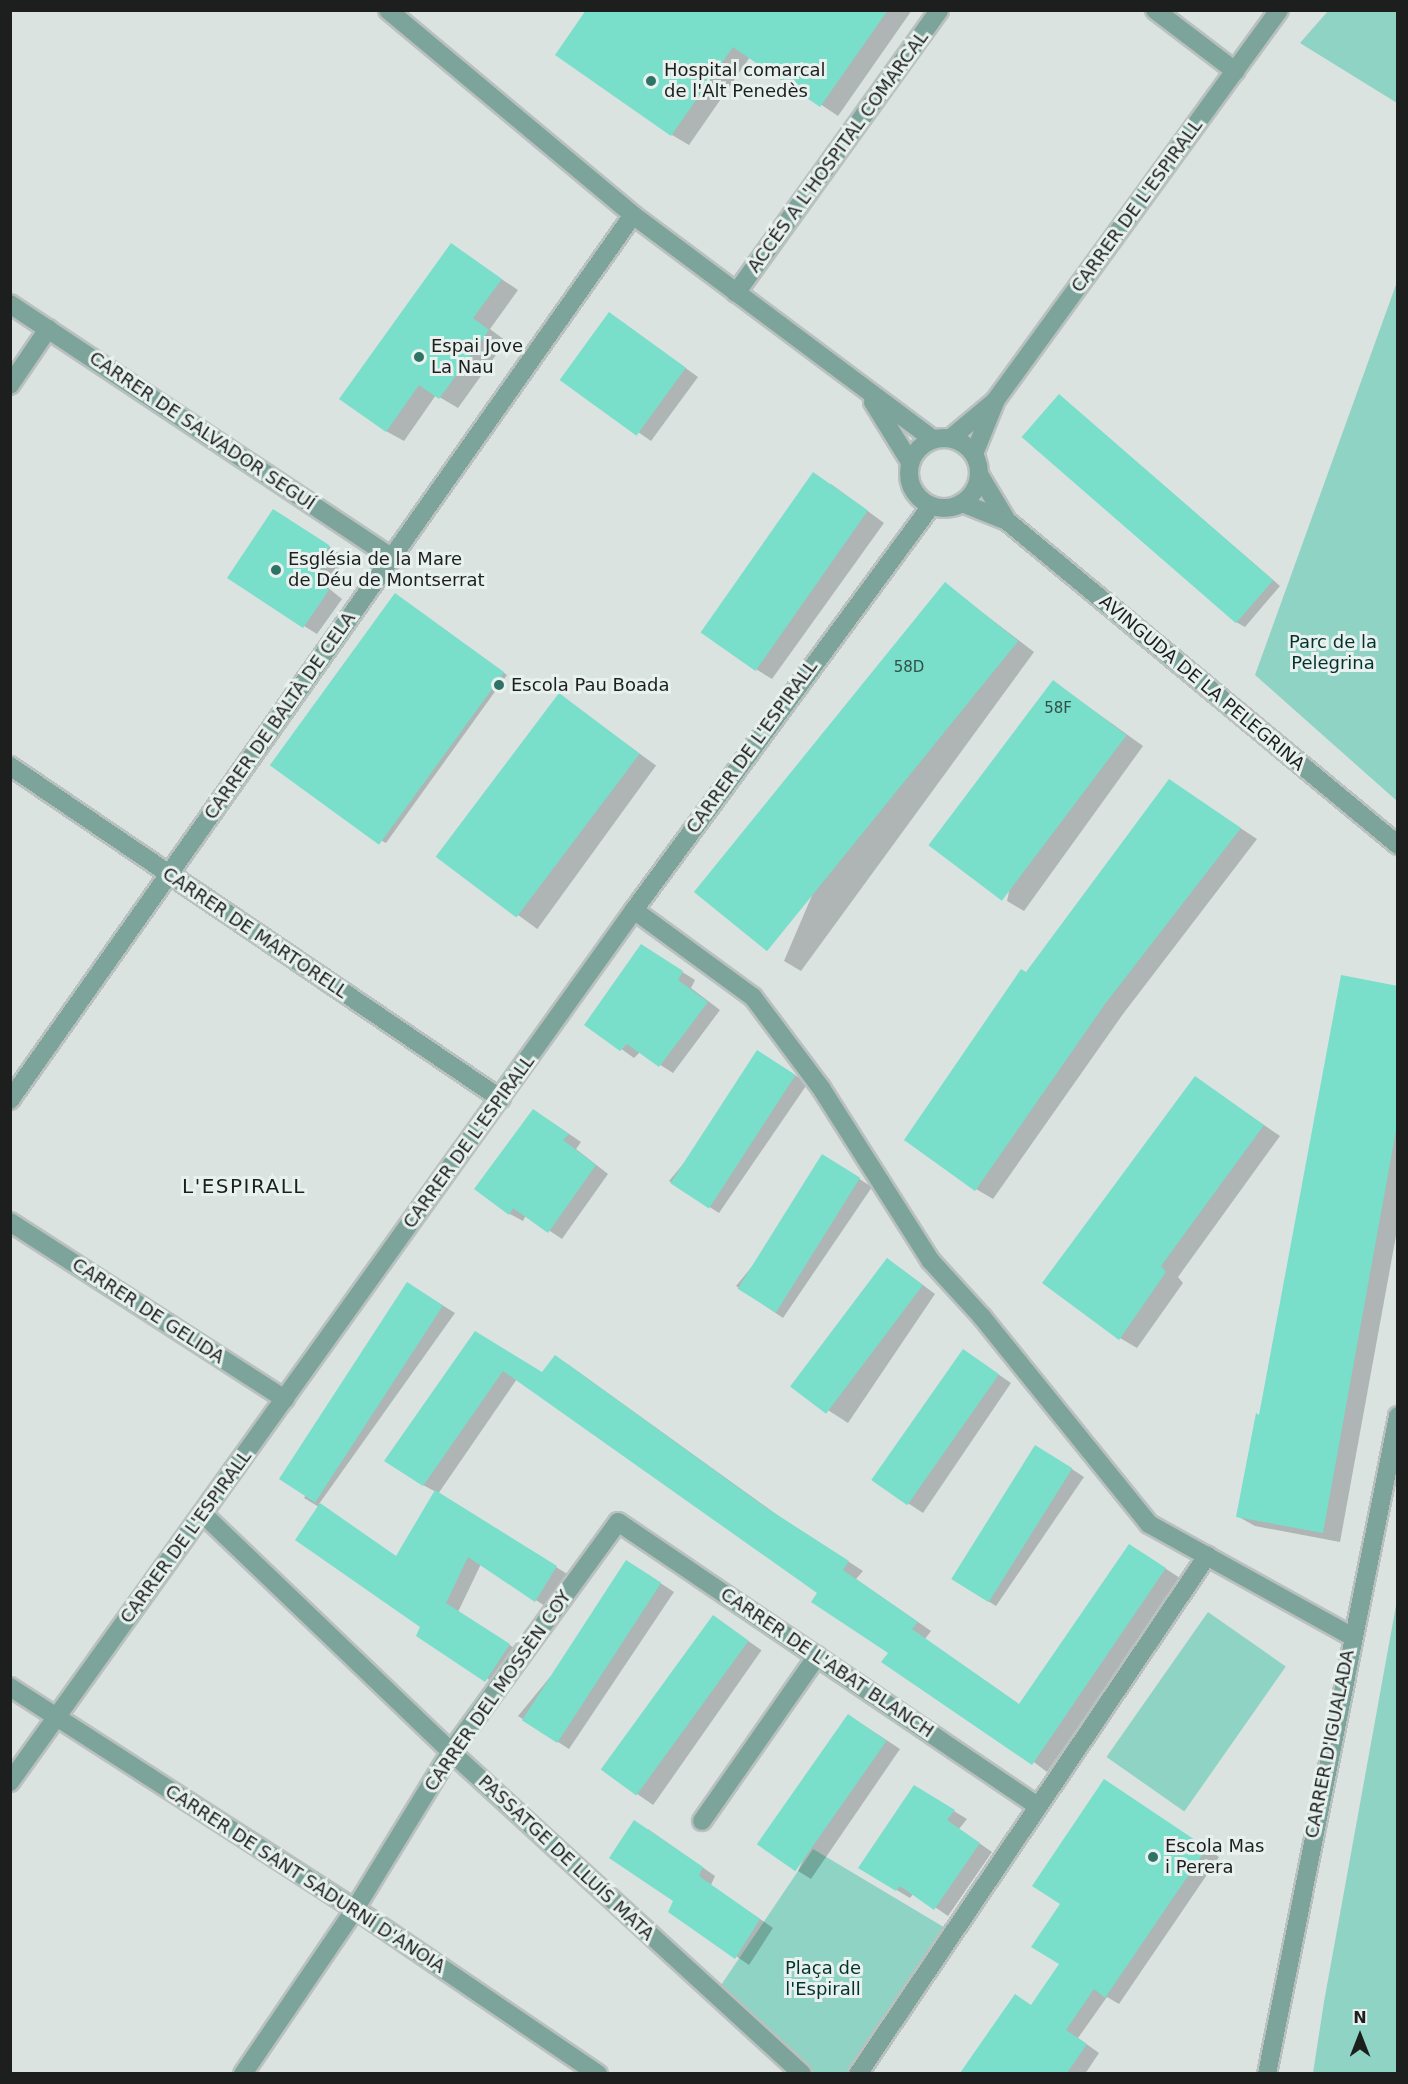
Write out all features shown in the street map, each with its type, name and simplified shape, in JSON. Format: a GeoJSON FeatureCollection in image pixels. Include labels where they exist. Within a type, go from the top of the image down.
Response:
{"type":"FeatureCollection","features":[{"type":"Feature","properties":{"kind":"street"},"geometry":{"type":"LineString","coordinates":[[388,10],[633,215],[869,395],[932,439]]}},
{"type":"Feature","properties":{"kind":"street","name":"ACCÉS A L'HOSPITAL COMARCAL"},"geometry":{"type":"LineString","coordinates":[[736,293],[939,10]]}},
{"type":"Feature","properties":{"kind":"street"},"geometry":{"type":"LineString","coordinates":[[1155,10],[1235,71]]}},
{"type":"Feature","properties":{"kind":"street","name":"CARRER DE L'ESPIRALL"},"geometry":{"type":"LineString","coordinates":[[951,438],[995,401],[1279,10]]}},
{"type":"Feature","properties":{"kind":"street","name":"CARRER DE BALTÀ DE CELA"},"geometry":{"type":"LineString","coordinates":[[10,1100],[633,215]]}},
{"type":"Feature","properties":{"kind":"street","name":"CARRER DE SALVADOR SEGUÍ"},"geometry":{"type":"LineString","coordinates":[[10,304],[393,558]]}},
{"type":"Feature","properties":{"kind":"street"},"geometry":{"type":"LineString","coordinates":[[10,385],[48,329]]}},
{"type":"Feature","properties":{"kind":"street"},"geometry":{"type":"LineString","coordinates":[[869,395],[910,462]]}},
{"type":"Feature","properties":{"kind":"street","name":"CARRER DE L'ESPIRALL"},"geometry":{"type":"LineString","coordinates":[[974,454],[995,401]]}},
{"type":"Feature","properties":{"kind":"street"},"geometry":{"type":"LineString","coordinates":[[931,506],[922,500],[910,483],[910,462],[915,452],[932,439],[951,438],[974,454]]}},
{"type":"Feature","properties":{"kind":"street","name":"AVINGUDA DE LA PELEGRINA"},"geometry":{"type":"LineString","coordinates":[[974,454],[980,476],[1007,521]]}},
{"type":"Feature","properties":{"kind":"street"},"geometry":{"type":"LineString","coordinates":[[962,503],[971,496],[980,476]]}},
{"type":"Feature","properties":{"kind":"street","name":"AVINGUDA DE LA PELEGRINA"},"geometry":{"type":"LineString","coordinates":[[931,506],[947,508],[962,503],[1007,521],[1398,845]]}},
{"type":"Feature","properties":{"kind":"street","name":"CARRER DE L'ESPIRALL"},"geometry":{"type":"LineString","coordinates":[[10,1782],[501,1099],[634,910],[931,506]]}},
{"type":"Feature","properties":{"kind":"street","name":"CARRER DE MARTORELL"},"geometry":{"type":"LineString","coordinates":[[10,766],[501,1099]]}},
{"type":"Feature","properties":{"kind":"street"},"geometry":{"type":"LineString","coordinates":[[634,910],[753,997],[821,1088],[930,1260],[982,1317],[1149,1524],[1351,1636]]}},
{"type":"Feature","properties":{"kind":"street","name":"CARRER DE GELIDA"},"geometry":{"type":"LineString","coordinates":[[10,1222],[285,1399]]}},
{"type":"Feature","properties":{"kind":"street","name":"CARRER D'IGUALADA"},"geometry":{"type":"LineString","coordinates":[[1267,2073],[1351,1636],[1398,1416]]}},
{"type":"Feature","properties":{"kind":"street","name":"PASSATGE DE LLUÍS MATA"},"geometry":{"type":"LineString","coordinates":[[203,1514],[451,1752],[802,2073]]}},
{"type":"Feature","properties":{"kind":"street","name":"CARRER DEL MOSSÈN COY"},"geometry":{"type":"LineString","coordinates":[[243,2073],[355,1909],[451,1752],[618,1522]]}},
{"type":"Feature","properties":{"kind":"street","name":"CARRER DE L'ABAT BLANCH"},"geometry":{"type":"LineString","coordinates":[[618,1522],[1036,1805]]}},
{"type":"Feature","properties":{"kind":"street"},"geometry":{"type":"LineString","coordinates":[[858,2073],[1036,1805],[1207,1556]]}},
{"type":"Feature","properties":{"kind":"street"},"geometry":{"type":"LineString","coordinates":[[702,1821],[817,1656]]}},
{"type":"Feature","properties":{"kind":"street","name":"CARRER DE SANT SADURNÍ D'ANOIA"},"geometry":{"type":"LineString","coordinates":[[10,1687],[55,1719],[355,1909],[598,2073]]}},
{"type":"Feature","properties":{"kind":"green space"},"geometry":{"type":"Polygon","coordinates":[[[1328,11],[1397,11],[1397,103],[1300,43],[1328,11]]]}},
{"type":"Feature","properties":{"kind":"green space","name":"Parc de la Pelegrina"},"geometry":{"type":"Polygon","coordinates":[[[1397,282],[1398,801],[1255,675],[1397,282]]]}},
{"type":"Feature","properties":{"kind":"green space"},"geometry":{"type":"Polygon","coordinates":[[[1397,1600],[1397,2073],[1313,2073],[1324,2002],[1397,1600]]]}},
{"type":"Feature","properties":{"kind":"green space"},"geometry":{"type":"Polygon","coordinates":[[[1208,1612],[1286,1666],[1184,1811],[1106,1757],[1208,1612]]]}},
{"type":"Feature","properties":{"kind":"green space","name":"Plaça de l'Espirall"},"geometry":{"type":"Polygon","coordinates":[[[813,1849],[952,1932],[858,2073],[802,2073],[715,1994],[813,1849]]]}},
{"type":"Feature","properties":{"kind":"building","name":"Hospital comarcal de l'Alt Penedès"},"geometry":{"type":"Polygon","coordinates":[[[586,10],[888,10],[820,107],[733,47],[671,136],[555,55],[586,10]]]}},
{"type":"Feature","properties":{"kind":"building","name":"Espai Jove La Nau"},"geometry":{"type":"Polygon","coordinates":[[[451,243],[502,279],[473,318],[489,330],[439,399],[419,385],[386,432],[339,399],[451,243]]]}},
{"type":"Feature","properties":{"kind":"building"},"geometry":{"type":"Polygon","coordinates":[[[609,312],[686,368],[636,436],[560,380],[609,312]]]}},
{"type":"Feature","properties":{"kind":"building"},"geometry":{"type":"Polygon","coordinates":[[[1059,394],[1273,580],[1236,623],[1022,437],[1059,394]]]}},
{"type":"Feature","properties":{"kind":"building"},"geometry":{"type":"Polygon","coordinates":[[[813,472],[868,510],[755,671],[701,633],[813,472]]]}},
{"type":"Feature","properties":{"kind":"building","name":"Església de la Mare de Déu de Montserrat"},"geometry":{"type":"Polygon","coordinates":[[[273,509],[329,545],[326,562],[315,578],[329,590],[303,628],[227,578],[273,509]]]}},
{"type":"Feature","properties":{"kind":"building"},"geometry":{"type":"Polygon","coordinates":[[[945,582],[1018,641],[767,951],[694,892],[945,582]]]}},
{"type":"Feature","properties":{"kind":"building"},"geometry":{"type":"Polygon","coordinates":[[[395,593],[504,672],[379,845],[270,765],[395,593]]]}},
{"type":"Feature","properties":{"kind":"building"},"geometry":{"type":"Polygon","coordinates":[[[1053,680],[1126,735],[1002,901],[928,845],[1053,680]]]}},
{"type":"Feature","properties":{"kind":"building"},"geometry":{"type":"Polygon","coordinates":[[[559,693],[640,754],[516,918],[436,857],[559,693]]]}},
{"type":"Feature","properties":{"kind":"building"},"geometry":{"type":"Polygon","coordinates":[[[1169,779],[1241,828],[1105,1004],[975,1191],[904,1140],[1021,969],[1026,972],[1169,779]]]}},
{"type":"Feature","properties":{"kind":"building"},"geometry":{"type":"Polygon","coordinates":[[[641,944],[683,971],[678,980],[708,1002],[659,1067],[627,1044],[620,1051],[584,1025],[641,944]]]}},
{"type":"Feature","properties":{"kind":"building"},"geometry":{"type":"Polygon","coordinates":[[[1341,975],[1398,986],[1398,1119],[1323,1533],[1236,1517],[1256,1413],[1259,1415],[1341,975]]]}},
{"type":"Feature","properties":{"kind":"building"},"geometry":{"type":"Polygon","coordinates":[[[757,1050],[796,1075],[709,1208],[670,1183],[757,1050]]]}},
{"type":"Feature","properties":{"kind":"building"},"geometry":{"type":"Polygon","coordinates":[[[1195,1076],[1264,1125],[1161,1266],[1166,1272],[1119,1340],[1042,1283],[1195,1076]]]}},
{"type":"Feature","properties":{"kind":"building"},"geometry":{"type":"Polygon","coordinates":[[[533,1109],[569,1134],[563,1140],[596,1165],[548,1233],[513,1208],[509,1215],[474,1189],[533,1109]]]}},
{"type":"Feature","properties":{"kind":"building"},"geometry":{"type":"Polygon","coordinates":[[[822,1154],[860,1178],[776,1313],[738,1289],[822,1154]]]}},
{"type":"Feature","properties":{"kind":"building"},"geometry":{"type":"Polygon","coordinates":[[[887,1258],[923,1285],[826,1414],[790,1387],[887,1258]]]}},
{"type":"Feature","properties":{"kind":"building"},"geometry":{"type":"Polygon","coordinates":[[[407,1282],[443,1305],[315,1503],[279,1479],[407,1282]]]}},
{"type":"Feature","properties":{"kind":"building"},"geometry":{"type":"Polygon","coordinates":[[[475,1331],[542,1372],[555,1355],[765,1507],[849,1561],[843,1570],[918,1622],[912,1629],[1019,1704],[1129,1544],[1166,1568],[1032,1765],[881,1662],[888,1653],[811,1602],[817,1593],[503,1371],[423,1486],[384,1461],[475,1331]]]}},
{"type":"Feature","properties":{"kind":"building"},"geometry":{"type":"Polygon","coordinates":[[[963,1349],[999,1374],[907,1505],[871,1480],[963,1349]]]}},
{"type":"Feature","properties":{"kind":"building"},"geometry":{"type":"Polygon","coordinates":[[[1035,1445],[1072,1468],[989,1602],[951,1579],[1035,1445]]]}},
{"type":"Feature","properties":{"kind":"building"},"geometry":{"type":"Polygon","coordinates":[[[435,1490],[557,1566],[535,1602],[468,1557],[446,1603],[510,1644],[485,1682],[416,1636],[420,1627],[295,1540],[320,1503],[396,1556],[435,1490]]]}},
{"type":"Feature","properties":{"kind":"building"},"geometry":{"type":"Polygon","coordinates":[[[626,1560],[661,1583],[557,1743],[522,1720],[626,1560]]]}},
{"type":"Feature","properties":{"kind":"building"},"geometry":{"type":"Polygon","coordinates":[[[713,1615],[749,1641],[636,1795],[601,1770],[713,1615]]]}},
{"type":"Feature","properties":{"kind":"building"},"geometry":{"type":"Polygon","coordinates":[[[848,1714],[887,1741],[795,1871],[757,1844],[848,1714]]]}},
{"type":"Feature","properties":{"kind":"building"},"geometry":{"type":"Polygon","coordinates":[[[1104,1779],[1207,1848],[1105,1998],[1094,1989],[1066,2030],[1087,2044],[1067,2073],[960,2073],[1015,1994],[1031,2005],[1059,1964],[1031,1947],[1060,1904],[1032,1886],[1104,1779]]]}},
{"type":"Feature","properties":{"kind":"building"},"geometry":{"type":"Polygon","coordinates":[[[914,1785],[955,1810],[947,1820],[980,1843],[934,1910],[900,1886],[896,1891],[858,1868],[914,1785]]]}},
{"type":"Feature","properties":{"kind":"building"},"geometry":{"type":"Polygon","coordinates":[[[634,1820],[703,1867],[699,1876],[760,1919],[735,1959],[668,1912],[673,1901],[609,1858],[634,1820]]]}},
{"type":"Feature","properties":{"kind":"place","name":"Hospital comarcal de l'Alt Penedès"},"geometry":{"type":"Point","coordinates":[651,81]}},
{"type":"Feature","properties":{"kind":"place","name":"Espai Jove La Nau"},"geometry":{"type":"Point","coordinates":[419,357]}},
{"type":"Feature","properties":{"kind":"place","name":"Església de la Mare de Déu de Montserrat"},"geometry":{"type":"Point","coordinates":[276,570]}},
{"type":"Feature","properties":{"kind":"place","name":"Escola Pau Boada"},"geometry":{"type":"Point","coordinates":[499,685]}},
{"type":"Feature","properties":{"kind":"place","name":"Escola Mas i Perera"},"geometry":{"type":"Point","coordinates":[1153,1857]}},
{"type":"Feature","properties":{"kind":"district","name":"L'ESPIRALL"},"geometry":{"type":"Point","coordinates":[244,1186]}}]}
